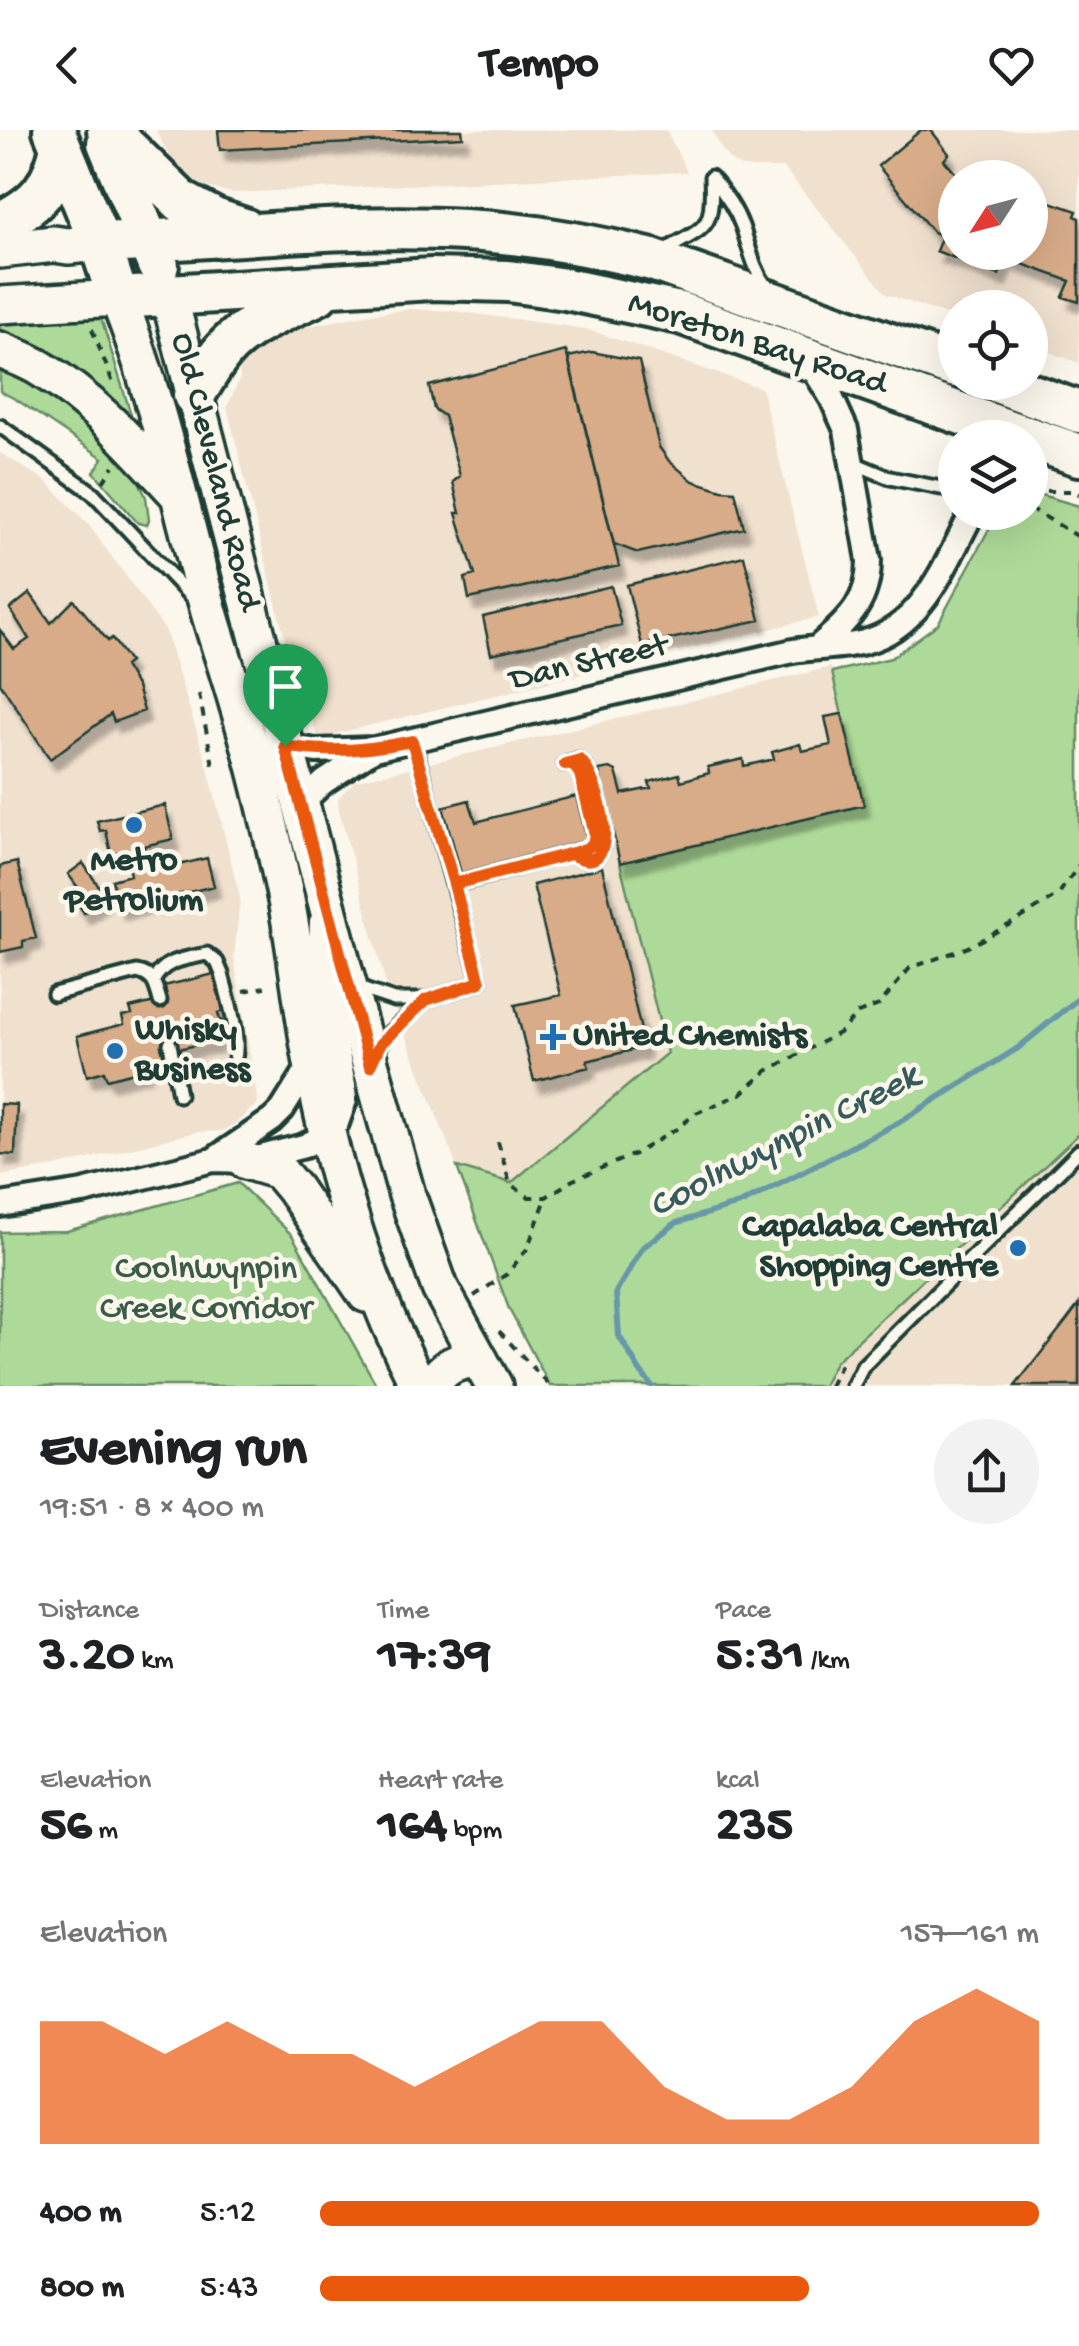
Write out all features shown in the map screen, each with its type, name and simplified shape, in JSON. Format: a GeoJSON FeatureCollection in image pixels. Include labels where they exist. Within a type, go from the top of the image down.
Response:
{"type":"FeatureCollection","features":[{"type":"Feature","properties":{"kind":"highway"},"geometry":{"type":"LineString","coordinates":[[106,130],[182,202],[214,220],[258,234]]}},
{"type":"Feature","properties":{"kind":"highway","name":"Old Cleveland Road"},"geometry":{"type":"LineString","coordinates":[[106,130],[168,296]]}},
{"type":"Feature","properties":{"kind":"highway"},"geometry":{"type":"LineString","coordinates":[[0,223],[28,208],[47,187],[56,170],[58,139]]}},
{"type":"Feature","properties":{"kind":"highway"},"geometry":{"type":"LineString","coordinates":[[58,139],[100,243],[103,306]]}},
{"type":"Feature","properties":{"kind":"highway","name":"Moreton Bay Road"},"geometry":{"type":"LineString","coordinates":[[100,243],[408,228],[466,230],[574,243],[652,260],[938,362]]}},
{"type":"Feature","properties":{"kind":"highway","name":"Moreton Bay Road"},"geometry":{"type":"LineString","coordinates":[[103,306],[168,296],[468,279],[508,281],[566,289],[680,314],[975,420]]}},
{"type":"Feature","properties":{"kind":"highway"},"geometry":{"type":"LineString","coordinates":[[194,395],[223,351],[244,333],[335,286]]}},
{"type":"Feature","properties":{"kind":"highway"},"geometry":{"type":"LineString","coordinates":[[1045,400],[1079,412]]}},
{"type":"Feature","properties":{"kind":"highway","name":"Moreton Bay Road"},"geometry":{"type":"LineString","coordinates":[[1048,446],[1079,456]]}},
{"type":"Feature","properties":{"kind":"main road"},"geometry":{"type":"LineString","coordinates":[[0,250],[100,243]]}},
{"type":"Feature","properties":{"kind":"main road","name":"Old Cleveland Road"},"geometry":{"type":"LineString","coordinates":[[168,296],[370,1066],[423,1244],[440,1288],[487,1373]]}},
{"type":"Feature","properties":{"kind":"main road"},"geometry":{"type":"LineString","coordinates":[[0,304],[103,306]]}},
{"type":"Feature","properties":{"kind":"main road","name":"Old Cleveland Road"},"geometry":{"type":"LineString","coordinates":[[103,306],[146,375],[210,616],[240,710],[284,889],[312,1062],[342,1188],[393,1331],[419,1386]]}},
{"type":"Feature","properties":{"kind":"main road"},"geometry":{"type":"LineString","coordinates":[[0,350],[40,368],[91,404],[180,496]]}},
{"type":"Feature","properties":{"kind":"main road"},"geometry":{"type":"LineString","coordinates":[[230,1160],[278,1171],[393,1331]]}},
{"type":"Feature","properties":{"kind":"main road"},"geometry":{"type":"LineString","coordinates":[[431,1386],[449,1365],[464,1360],[487,1373]]}},
{"type":"Feature","properties":{"kind":"street"},"geometry":{"type":"LineString","coordinates":[[808,358],[846,430],[869,560],[869,579],[858,608],[819,646]]}},
{"type":"Feature","properties":{"kind":"street","name":"Dan Street"},"geometry":{"type":"LineString","coordinates":[[285,746],[316,752],[374,749],[819,646],[860,643],[888,633],[926,598],[962,530]]}},
{"type":"Feature","properties":{"kind":"street","name":"Dan Street"},"geometry":{"type":"LineString","coordinates":[[301,803],[324,782],[374,749]]}},
{"type":"Feature","properties":{"kind":"street"},"geometry":{"type":"LineString","coordinates":[[0,1205],[70,1195],[304,1146],[328,1134],[337,1123],[345,1100],[320,963],[322,884]]}},
{"type":"Feature","properties":{"kind":"street"},"geometry":{"type":"LineString","coordinates":[[230,1160],[275,1118],[312,1062]]}},
{"type":"Feature","properties":{"kind":"lane"},"geometry":{"type":"LineString","coordinates":[[652,260],[698,233],[707,223],[712,212],[711,177],[728,196],[754,268],[781,306]]}},
{"type":"Feature","properties":{"kind":"lane"},"geometry":{"type":"LineString","coordinates":[[0,426],[93,493],[210,616]]}},
{"type":"Feature","properties":{"kind":"lane"},"geometry":{"type":"LineString","coordinates":[[852,462],[890,478],[938,487]]}},
{"type":"Feature","properties":{"kind":"lane"},"geometry":{"type":"LineString","coordinates":[[348,985],[394,1000],[426,1000],[480,982],[412,741]]}},
{"type":"Feature","properties":{"kind":"lane"},"geometry":{"type":"LineString","coordinates":[[454,884],[571,854],[593,844],[595,834],[580,774],[574,766],[565,764]]}},
{"type":"Feature","properties":{"kind":"lane"},"geometry":{"type":"LineString","coordinates":[[154,980],[168,963],[207,954],[217,962],[238,1052],[228,1073]]}},
{"type":"Feature","properties":{"kind":"lane"},"geometry":{"type":"LineString","coordinates":[[54,994],[137,972],[154,980],[160,1002]]}},
{"type":"Feature","properties":{"kind":"lane"},"geometry":{"type":"LineString","coordinates":[[370,1066],[380,1044],[426,1000]]}},
{"type":"Feature","properties":{"kind":"lane"},"geometry":{"type":"LineString","coordinates":[[170,1044],[178,1096]]}},
{"type":"Feature","properties":{"kind":"lane"},"geometry":{"type":"LineString","coordinates":[[853,1386],[863,1366],[1079,1151]]}},
{"type":"Feature","properties":{"kind":"path"},"geometry":{"type":"LineString","coordinates":[[103,306],[112,383],[104,397]]}},
{"type":"Feature","properties":{"kind":"path"},"geometry":{"type":"LineString","coordinates":[[1048,491],[1079,494]]}},
{"type":"Feature","properties":{"kind":"path"},"geometry":{"type":"LineString","coordinates":[[1048,519],[1079,537]]}},
{"type":"Feature","properties":{"kind":"path"},"geometry":{"type":"LineString","coordinates":[[199,694],[214,770]]}},
{"type":"Feature","properties":{"kind":"path"},"geometry":{"type":"LineString","coordinates":[[498,1142],[510,1184],[529,1197],[546,1197],[573,1180],[635,1154],[696,1113],[741,1094],[767,1071],[838,1033],[858,1014],[879,1005],[910,968],[966,948],[1058,895],[1079,864]]}},
{"type":"Feature","properties":{"kind":"path"},"geometry":{"type":"LineString","coordinates":[[244,990],[265,987]]}},
{"type":"Feature","properties":{"kind":"path"},"geometry":{"type":"LineString","coordinates":[[474,1296],[507,1274],[527,1249],[546,1197]]}},
{"type":"Feature","properties":{"kind":"path"},"geometry":{"type":"LineString","coordinates":[[498,1330],[550,1386]]}},
{"type":"Feature","properties":{"kind":"shaded area"},"geometry":{"type":"Polygon","coordinates":[[[156,130],[666,130],[687,172],[233,193],[206,187],[183,174],[156,130]]]}},
{"type":"Feature","properties":{"kind":"shaded area"},"geometry":{"type":"Polygon","coordinates":[[[712,130],[1079,130],[1079,363],[1048,352],[1048,290],[938,290],[938,312],[886,294],[784,168],[752,168],[730,160],[712,130]]]}},
{"type":"Feature","properties":{"kind":"shaded area"},"geometry":{"type":"Polygon","coordinates":[[[411,309],[586,329],[761,388],[819,617],[318,738],[286,643],[227,407],[240,378],[237,356],[294,329],[411,309]]]}},
{"type":"Feature","properties":{"kind":"shaded area"},"geometry":{"type":"Polygon","coordinates":[[[0,453],[45,480],[88,524],[165,630],[208,768],[240,898],[234,958],[258,1103],[222,1131],[196,1132],[59,1166],[0,1176],[0,453]]]}},
{"type":"Feature","properties":{"kind":"shaded area"},"geometry":{"type":"Polygon","coordinates":[[[831,667],[864,805],[620,863],[667,1052],[510,1184],[457,1167],[387,988],[338,798],[355,781],[831,667]]]}},
{"type":"Feature","properties":{"kind":"shaded area","name":"Capalaba Central Shopping Centre"},"geometry":{"type":"Polygon","coordinates":[[[1079,1134],[1079,1386],[823,1386],[835,1362],[1079,1134]]]}},
{"type":"Feature","properties":{"kind":"green space"},"geometry":{"type":"Polygon","coordinates":[[[0,315],[100,315],[132,418],[70,371],[0,336],[0,315]]]}},
{"type":"Feature","properties":{"kind":"green space"},"geometry":{"type":"Polygon","coordinates":[[[0,361],[30,373],[127,455],[146,497],[147,525],[138,523],[94,472],[103,458],[0,391],[0,361]]]}},
{"type":"Feature","properties":{"kind":"green space"},"geometry":{"type":"Polygon","coordinates":[[[1048,497],[1079,506],[1079,1134],[835,1362],[823,1386],[550,1386],[509,1309],[457,1167],[511,1183],[667,1053],[620,863],[863,805],[832,672],[891,658],[938,624],[988,530],[1048,530],[1048,497]]]}},
{"type":"Feature","properties":{"kind":"green space","name":"Coolnwynpin Creek Corridor"},"geometry":{"type":"Polygon","coordinates":[[[238,1183],[292,1235],[377,1386],[0,1386],[0,1232],[67,1231],[238,1183]]]}},
{"type":"Feature","properties":{"kind":"building"},"geometry":{"type":"Polygon","coordinates":[[[218,130],[462,130],[463,137],[220,150],[218,130]]]}},
{"type":"Feature","properties":{"kind":"building"},"geometry":{"type":"Polygon","coordinates":[[[921,130],[931,130],[949,154],[938,160],[938,234],[933,232],[878,166],[921,130]]]}},
{"type":"Feature","properties":{"kind":"building"},"geometry":{"type":"Polygon","coordinates":[[[1048,201],[1077,211],[1075,216],[1079,218],[1079,302],[1063,297],[1070,281],[1039,270],[1048,270],[1048,201]]]}},
{"type":"Feature","properties":{"kind":"building"},"geometry":{"type":"Polygon","coordinates":[[[566,351],[619,566],[469,599],[465,578],[475,575],[456,513],[460,513],[453,482],[460,476],[444,416],[434,409],[429,386],[566,351]]]}},
{"type":"Feature","properties":{"kind":"building"},"geometry":{"type":"Polygon","coordinates":[[[592,352],[639,361],[659,447],[693,481],[735,491],[744,528],[638,553],[614,544],[568,357],[592,352]]]}},
{"type":"Feature","properties":{"kind":"building"},"geometry":{"type":"Polygon","coordinates":[[[744,556],[760,620],[642,645],[627,585],[744,556]]]}},
{"type":"Feature","properties":{"kind":"building"},"geometry":{"type":"Polygon","coordinates":[[[611,586],[621,625],[491,654],[483,617],[611,586]]]}},
{"type":"Feature","properties":{"kind":"building"},"geometry":{"type":"Polygon","coordinates":[[[30,593],[51,623],[74,600],[108,641],[112,638],[129,662],[124,666],[137,687],[144,711],[114,722],[111,714],[50,759],[0,683],[0,630],[14,649],[29,639],[10,609],[30,593]]]}},
{"type":"Feature","properties":{"kind":"building"},"geometry":{"type":"Polygon","coordinates":[[[842,714],[864,805],[620,863],[599,770],[616,771],[622,794],[651,788],[649,782],[679,774],[681,781],[709,773],[708,767],[743,759],[744,766],[774,759],[772,752],[800,744],[802,751],[831,745],[825,717],[842,714]]]}},
{"type":"Feature","properties":{"kind":"building"},"geometry":{"type":"Polygon","coordinates":[[[576,796],[587,840],[461,873],[443,807],[469,800],[476,822],[576,796]]]}},
{"type":"Feature","properties":{"kind":"building","name":"Metro Petrolium"},"geometry":{"type":"Polygon","coordinates":[[[165,805],[173,839],[111,854],[106,830],[100,831],[97,821],[165,805]]]}},
{"type":"Feature","properties":{"kind":"building"},"geometry":{"type":"Polygon","coordinates":[[[144,846],[150,872],[207,858],[214,886],[119,909],[112,880],[130,875],[124,851],[144,846]]]}},
{"type":"Feature","properties":{"kind":"building"},"geometry":{"type":"Polygon","coordinates":[[[17,862],[36,938],[23,941],[23,947],[0,952],[0,866],[17,862]]]}},
{"type":"Feature","properties":{"kind":"building"},"geometry":{"type":"Polygon","coordinates":[[[83,863],[106,897],[84,913],[74,898],[82,893],[68,874],[83,863]]]}},
{"type":"Feature","properties":{"kind":"building"},"geometry":{"type":"Polygon","coordinates":[[[602,867],[645,1047],[587,1061],[589,1067],[534,1081],[515,1005],[561,995],[533,885],[602,867]]]}},
{"type":"Feature","properties":{"kind":"building"},"geometry":{"type":"Polygon","coordinates":[[[214,974],[218,992],[225,990],[228,1005],[218,1013],[220,1020],[227,1023],[214,1043],[178,1049],[177,1043],[161,1046],[164,1057],[145,1062],[146,1069],[107,1079],[104,1071],[87,1076],[77,1036],[124,1024],[122,1016],[132,1014],[130,1008],[167,999],[164,986],[214,974]]]}},
{"type":"Feature","properties":{"kind":"building"},"geometry":{"type":"Polygon","coordinates":[[[0,1104],[17,1105],[15,1155],[0,1154],[0,1104]]]}},
{"type":"Feature","properties":{"kind":"building"},"geometry":{"type":"Polygon","coordinates":[[[1079,1304],[1079,1386],[1015,1386],[1067,1320],[1079,1304]]]}},
{"type":"Feature","properties":{"kind":"waterway","name":"Coolnwynpin Creek"},"geometry":{"type":"LineString","coordinates":[[652,1386],[619,1336],[616,1292],[643,1247],[676,1223],[742,1203],[898,1123],[1018,1048],[1079,998]]}},
{"type":"Feature","properties":{"kind":"place","name":"Metro Petrolium"},"geometry":{"type":"Point","coordinates":[134,825]}},
{"type":"Feature","properties":{"kind":"place","name":"United Chemists"},"geometry":{"type":"Point","coordinates":[553,1037]}},
{"type":"Feature","properties":{"kind":"place","name":"Whisky Business"},"geometry":{"type":"Point","coordinates":[115,1051]}},
{"type":"Feature","properties":{"kind":"place","name":"Capalaba Central Shopping Centre"},"geometry":{"type":"Point","coordinates":[1018,1248]}},
{"type":"Feature","properties":{"kind":"route"},"geometry":{"type":"LineString","coordinates":[[285,746],[316,752],[374,749],[412,741],[454,884],[571,854],[581,860],[594,858],[604,848],[606,832],[590,771],[580,760],[565,764],[574,766],[580,774],[595,834],[593,844],[584,850],[454,884],[480,982],[426,1000],[380,1044],[370,1066],[285,746]]}}]}
